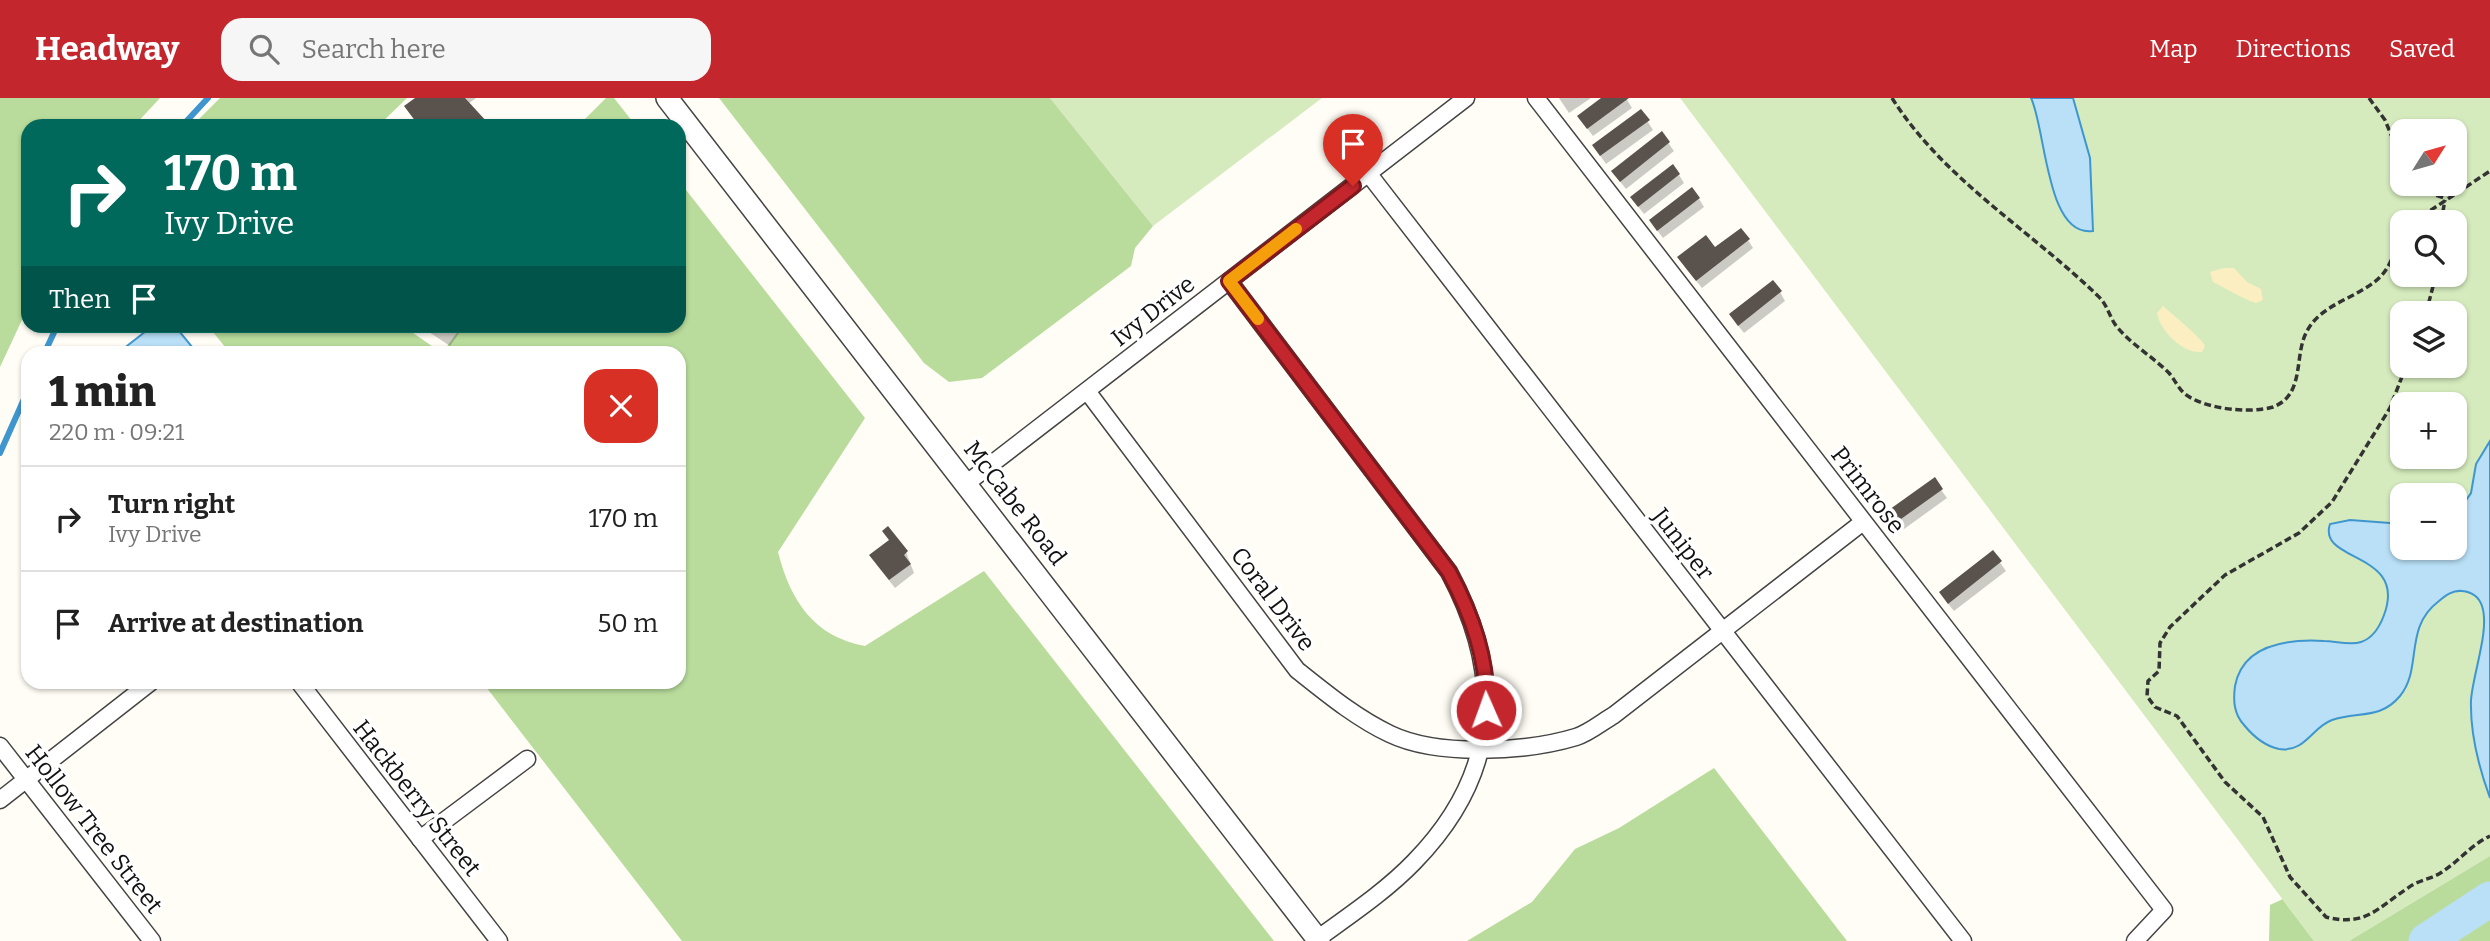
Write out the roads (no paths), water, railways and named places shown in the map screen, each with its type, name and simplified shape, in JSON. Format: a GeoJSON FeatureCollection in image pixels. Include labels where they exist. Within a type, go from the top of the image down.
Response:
{"type":"FeatureCollection","features":[{"type":"Feature","properties":{"kind":"street","name":"McCabe Road"},"geometry":{"type":"LineString","coordinates":[[667,98],[683,119]]}},
{"type":"Feature","properties":{"kind":"street","name":"Ivy Drive"},"geometry":{"type":"LineString","coordinates":[[967,483],[1466,98]]}},
{"type":"Feature","properties":{"kind":"street","name":"Primrose"},"geometry":{"type":"LineString","coordinates":[[1536,98],[2164,910],[2135,941]]}},
{"type":"Feature","properties":{"kind":"street","name":"McCabe Road"},"geometry":{"type":"LineString","coordinates":[[686,122],[1318,940]]}},
{"type":"Feature","properties":{"kind":"street","name":"Juniper"},"geometry":{"type":"LineString","coordinates":[[1368,173],[1963,941]]}},
{"type":"Feature","properties":{"kind":"street"},"geometry":{"type":"LineString","coordinates":[[1229,281],[1449,572],[1468,608],[1480,647],[1487,689],[1483,750],[1452,811],[1415,862],[1318,940]]}},
{"type":"Feature","properties":{"kind":"street","name":"Coral Drive"},"geometry":{"type":"LineString","coordinates":[[1087,391],[1297,670],[1340,704],[1392,735],[1440,747],[1483,750],[1517,748],[1579,736],[1614,715],[1720,630],[1863,522]]}},
{"type":"Feature","properties":{"kind":"street"},"geometry":{"type":"LineString","coordinates":[[0,800],[142,689]]}},
{"type":"Feature","properties":{"kind":"street","name":"Hackberry Street"},"geometry":{"type":"LineString","coordinates":[[304,689],[499,941]]}},
{"type":"Feature","properties":{"kind":"street","name":"Hollow Tree Street"},"geometry":{"type":"LineString","coordinates":[[0,746],[152,941]]}},
{"type":"Feature","properties":{"kind":"street"},"geometry":{"type":"LineString","coordinates":[[420,839],[527,759]]}},
{"type":"Feature","properties":{"kind":"water"},"geometry":{"type":"Polygon","coordinates":[[[2031,98],[2073,98],[2090,158],[2093,231],[2077,229],[2066,218],[2057,200],[2031,98]]]}},
{"type":"Feature","properties":{"kind":"water"},"geometry":{"type":"Polygon","coordinates":[[[143,333],[181,333],[191,346],[127,346],[143,333]]]}},
{"type":"Feature","properties":{"kind":"water"},"geometry":{"type":"Polygon","coordinates":[[[2490,441],[2490,798],[2476,750],[2471,712],[2484,616],[2479,600],[2466,592],[2450,593],[2428,612],[2417,636],[2407,685],[2400,696],[2385,709],[2332,720],[2302,743],[2288,749],[2269,746],[2251,733],[2238,716],[2234,697],[2240,672],[2257,652],[2296,641],[2361,642],[2376,631],[2384,615],[2388,594],[2384,579],[2374,568],[2336,546],[2330,536],[2330,524],[2350,520],[2390,523],[2390,560],[2467,560],[2467,499],[2471,493],[2476,464],[2490,441]]]}},
{"type":"Feature","properties":{"kind":"waterway"},"geometry":{"type":"LineString","coordinates":[[188,119],[208,98]]}},
{"type":"Feature","properties":{"kind":"waterway"},"geometry":{"type":"LineString","coordinates":[[48,346],[54,333]]}},
{"type":"Feature","properties":{"kind":"waterway"},"geometry":{"type":"LineString","coordinates":[[0,453],[21,406]]}},
{"type":"Feature","properties":{"kind":"waterway"},"geometry":{"type":"LineString","coordinates":[[2426,941],[2490,899]]}}]}
